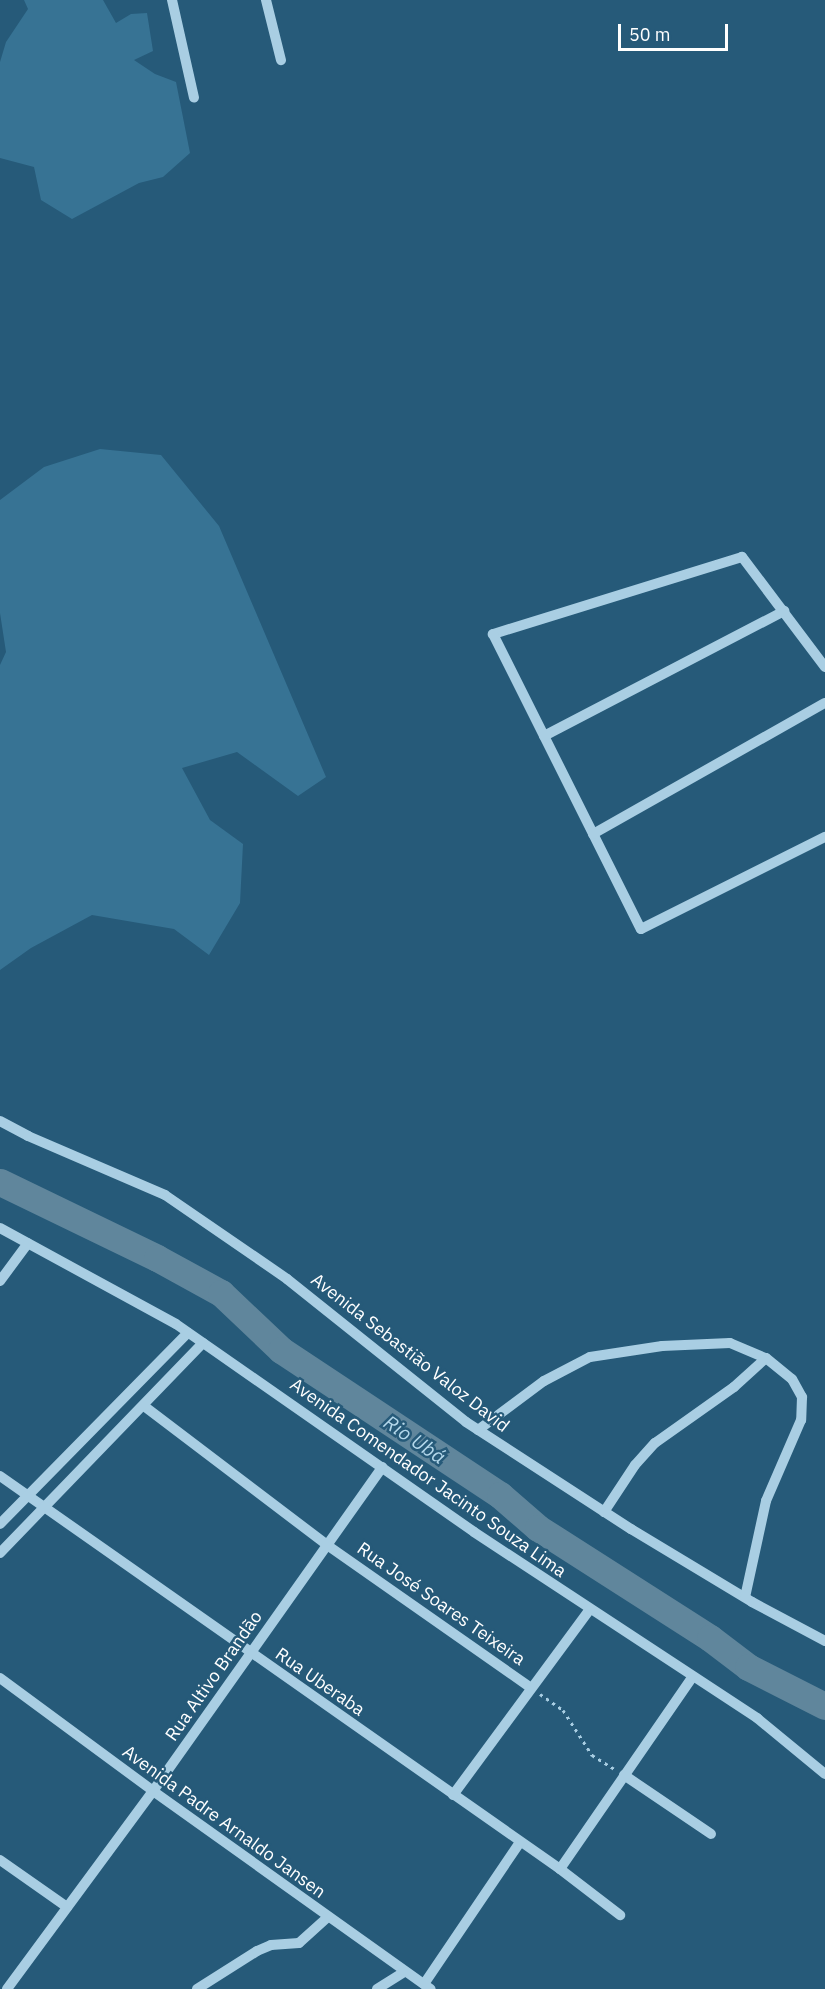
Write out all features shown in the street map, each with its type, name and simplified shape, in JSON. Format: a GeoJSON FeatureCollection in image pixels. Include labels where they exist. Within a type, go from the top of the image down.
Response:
{"type":"FeatureCollection","features":[{"type":"Feature","properties":{"kind":"street"},"geometry":{"type":"LineString","coordinates":[[172,0],[194,98]]}},
{"type":"Feature","properties":{"kind":"street"},"geometry":{"type":"LineString","coordinates":[[266,0],[281,60]]}},
{"type":"Feature","properties":{"kind":"street"},"geometry":{"type":"LineString","coordinates":[[825,667],[742,557],[493,634],[641,929],[825,837]]}},
{"type":"Feature","properties":{"kind":"street"},"geometry":{"type":"LineString","coordinates":[[544,736],[784,611]]}},
{"type":"Feature","properties":{"kind":"street"},"geometry":{"type":"LineString","coordinates":[[593,834],[825,703]]}},
{"type":"Feature","properties":{"kind":"street","name":"Avenida Sebastião Valoz David"},"geometry":{"type":"LineString","coordinates":[[0,1121],[165,1195],[287,1280],[478,1430],[604,1512],[745,1597],[825,1641]]}},
{"type":"Feature","properties":{"kind":"street","name":"Avenida Comendador Jacinto Souza Lima"},"geometry":{"type":"LineString","coordinates":[[0,1228],[188,1333],[590,1609],[757,1718],[825,1774]]}},
{"type":"Feature","properties":{"kind":"street"},"geometry":{"type":"LineString","coordinates":[[0,1281],[27,1243]]}},
{"type":"Feature","properties":{"kind":"street"},"geometry":{"type":"LineString","coordinates":[[0,1524],[188,1333]]}},
{"type":"Feature","properties":{"kind":"street"},"geometry":{"type":"LineString","coordinates":[[0,1553],[203,1343]]}},
{"type":"Feature","properties":{"kind":"street"},"geometry":{"type":"LineString","coordinates":[[478,1430],[544,1382],[590,1357],[662,1346],[730,1343],[766,1358],[792,1379],[802,1397],[801,1420],[766,1501],[745,1597]]}},
{"type":"Feature","properties":{"kind":"street"},"geometry":{"type":"LineString","coordinates":[[604,1512],[635,1465],[655,1443],[734,1387],[766,1358]]}},
{"type":"Feature","properties":{"kind":"street","name":"Rua José Soares Teixeira"},"geometry":{"type":"LineString","coordinates":[[144,1406],[327,1545],[531,1688]]}},
{"type":"Feature","properties":{"kind":"street","name":"Rua Altivo Brandão"},"geometry":{"type":"LineString","coordinates":[[7,1989],[153,1791],[382,1467]]}},
{"type":"Feature","properties":{"kind":"street","name":"Rua Uberaba"},"geometry":{"type":"LineString","coordinates":[[0,1476],[560,1869],[620,1916]]}},
{"type":"Feature","properties":{"kind":"street"},"geometry":{"type":"LineString","coordinates":[[453,1795],[590,1609]]}},
{"type":"Feature","properties":{"kind":"street"},"geometry":{"type":"LineString","coordinates":[[560,1869],[693,1676]]}},
{"type":"Feature","properties":{"kind":"street","name":"Avenida Padre Arnaldo Jansen"},"geometry":{"type":"LineString","coordinates":[[0,1678],[153,1791],[428,1987]]}},
{"type":"Feature","properties":{"kind":"street"},"geometry":{"type":"LineString","coordinates":[[624,1775],[711,1834]]}},
{"type":"Feature","properties":{"kind":"street"},"geometry":{"type":"LineString","coordinates":[[428,1987],[520,1842]]}},
{"type":"Feature","properties":{"kind":"street"},"geometry":{"type":"LineString","coordinates":[[0,1860],[67,1907]]}},
{"type":"Feature","properties":{"kind":"street"},"geometry":{"type":"LineString","coordinates":[[197,1989],[257,1951],[271,1945],[298,1943],[328,1917]]}},
{"type":"Feature","properties":{"kind":"street"},"geometry":{"type":"LineString","coordinates":[[377,1989],[404,1972]]}},
{"type":"Feature","properties":{"kind":"path","name":"Rua José Soares Teixeira"},"geometry":{"type":"LineString","coordinates":[[531,1688],[563,1710],[592,1755],[624,1775]]}},
{"type":"Feature","properties":{"kind":"shaded area"},"geometry":{"type":"Polygon","coordinates":[[[24,0],[103,0],[116,23],[131,14],[147,13],[153,51],[134,60],[155,74],[176,82],[190,153],[163,177],[139,183],[72,219],[41,200],[34,167],[0,158],[0,62],[6,42],[28,9],[24,0]]]}},
{"type":"Feature","properties":{"kind":"shaded area"},"geometry":{"type":"Polygon","coordinates":[[[100,449],[161,455],[219,526],[326,777],[298,796],[237,752],[182,768],[210,820],[243,844],[240,903],[209,955],[174,929],[92,915],[31,948],[0,970],[0,665],[6,652],[0,613],[0,500],[44,467],[100,449]]]}},
{"type":"Feature","properties":{"kind":"waterway","name":"Rio Ubá"},"geometry":{"type":"LineString","coordinates":[[0,1182],[157,1258],[221,1293],[281,1350],[500,1495],[538,1528],[710,1638],[748,1667],[825,1706]]}}]}
